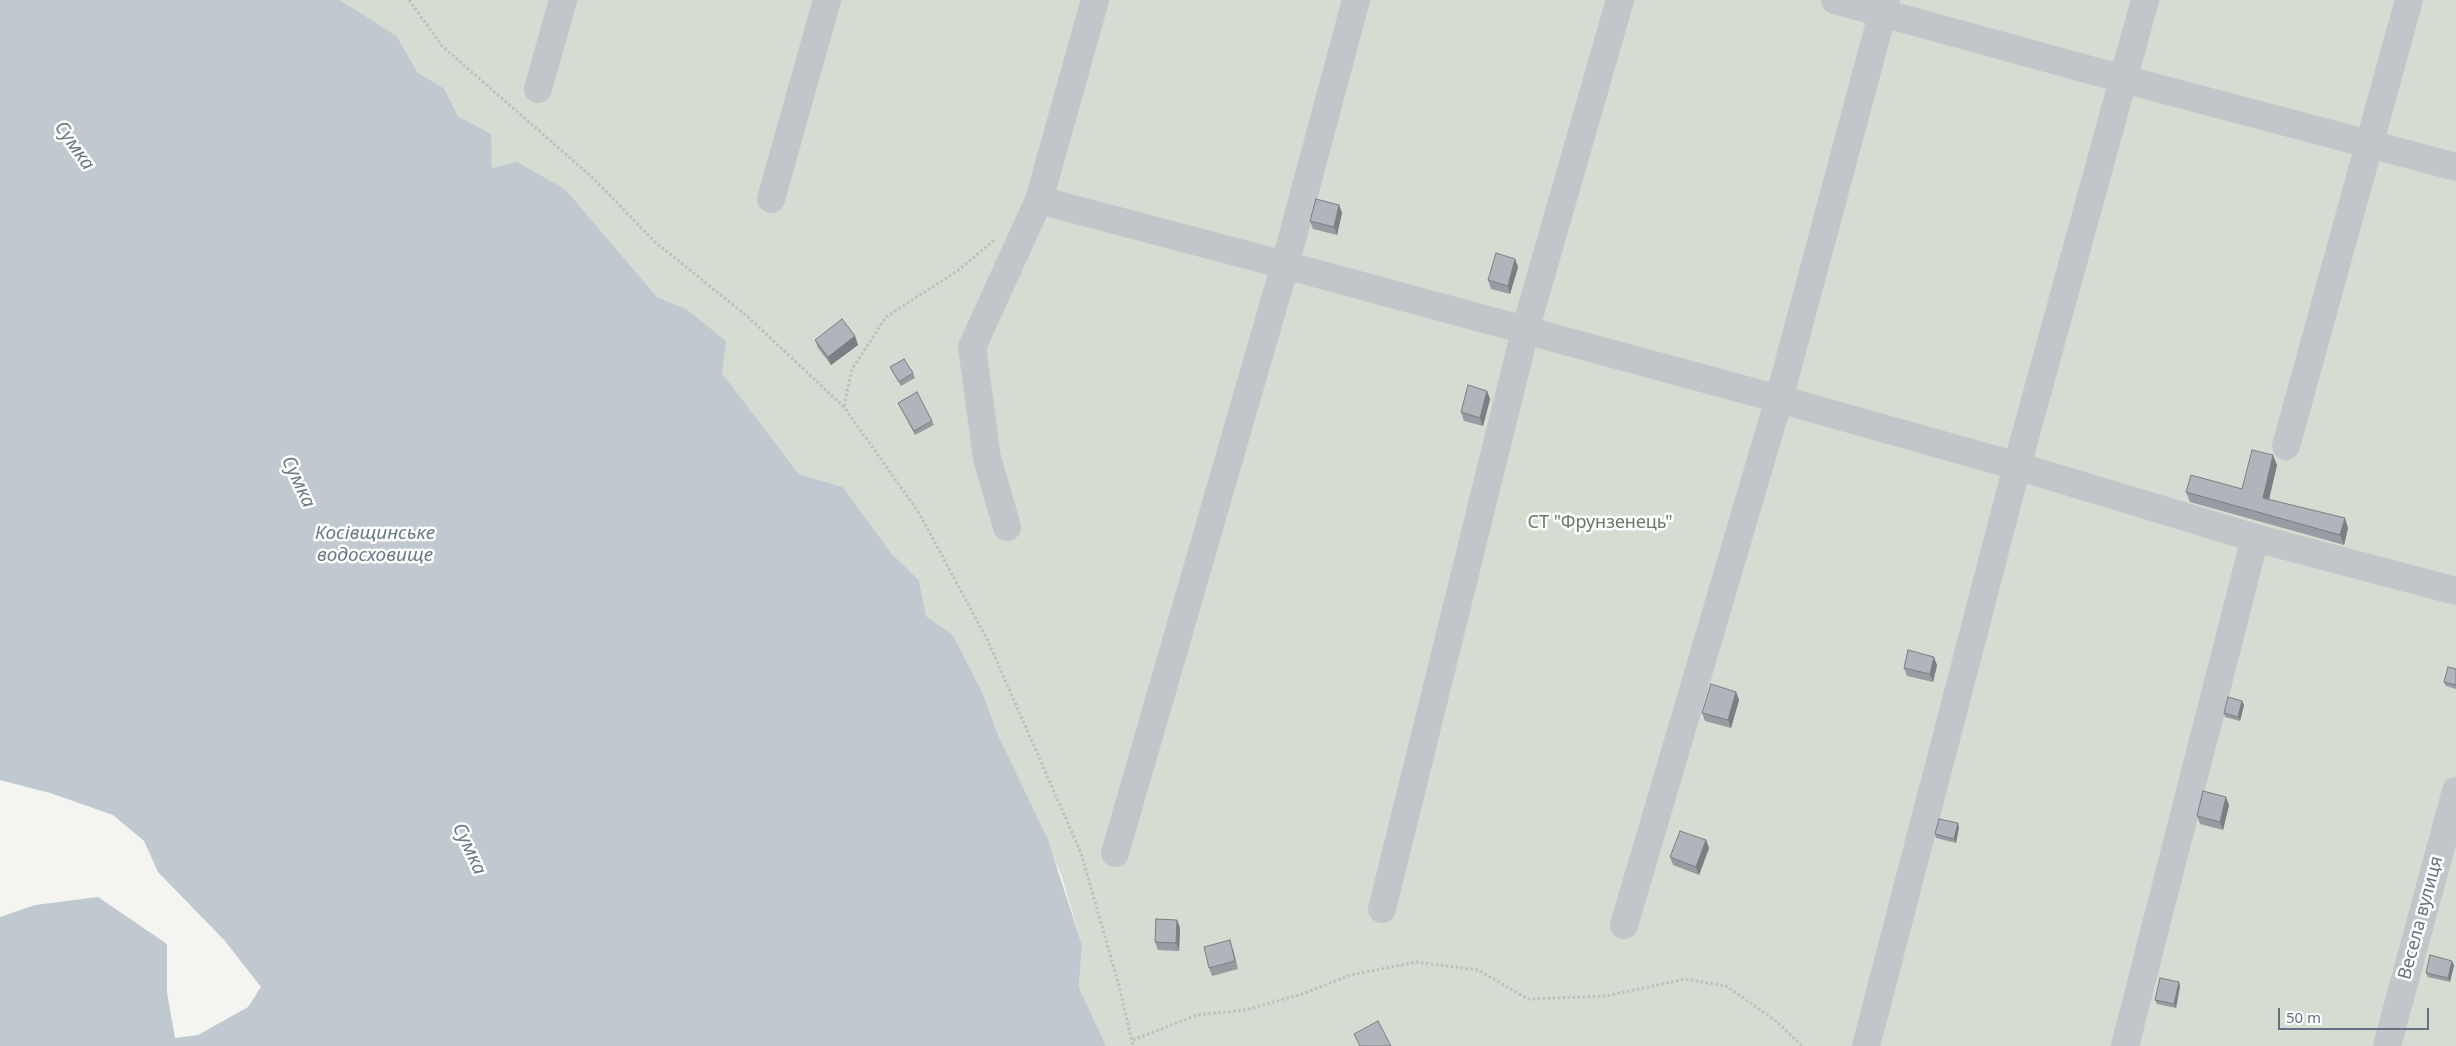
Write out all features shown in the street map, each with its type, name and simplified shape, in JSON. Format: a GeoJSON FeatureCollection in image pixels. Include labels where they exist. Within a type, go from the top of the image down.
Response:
{"type":"FeatureCollection","features":[{"type":"Feature","properties":{"kind":"lane"},"geometry":{"type":"LineString","coordinates":[[538,89],[563,0]]}},
{"type":"Feature","properties":{"kind":"lane"},"geometry":{"type":"LineString","coordinates":[[771,199],[827,0]]}},
{"type":"Feature","properties":{"kind":"lane"},"geometry":{"type":"LineString","coordinates":[[1007,527],[987,458],[972,347],[1039,200],[1095,0]]}},
{"type":"Feature","properties":{"kind":"lane"},"geometry":{"type":"LineString","coordinates":[[1115,853],[1286,265],[1356,0]]}},
{"type":"Feature","properties":{"kind":"lane"},"geometry":{"type":"LineString","coordinates":[[1382,909],[1525,331],[1620,0]]}},
{"type":"Feature","properties":{"kind":"lane"},"geometry":{"type":"LineString","coordinates":[[1835,0],[1884,7],[2123,79],[2456,167]]}},
{"type":"Feature","properties":{"kind":"lane"},"geometry":{"type":"LineString","coordinates":[[1866,1046],[2017,466],[2145,0]]}},
{"type":"Feature","properties":{"kind":"lane"},"geometry":{"type":"LineString","coordinates":[[2286,446],[2409,0]]}},
{"type":"Feature","properties":{"kind":"lane"},"geometry":{"type":"LineString","coordinates":[[1624,925],[1779,400],[1884,7]]}},
{"type":"Feature","properties":{"kind":"lane"},"geometry":{"type":"LineString","coordinates":[[1039,200],[1286,265],[1779,400],[2017,466],[2255,538],[2456,591]]}},
{"type":"Feature","properties":{"kind":"lane"},"geometry":{"type":"LineString","coordinates":[[2125,1046],[2255,538]]}},
{"type":"Feature","properties":{"kind":"lane","name":"Весела вулиця"},"geometry":{"type":"LineString","coordinates":[[2387,1046],[2456,791]]}},
{"type":"Feature","properties":{"kind":"path"},"geometry":{"type":"LineString","coordinates":[[408,0],[442,46],[594,178],[655,242],[748,317],[844,407],[918,513],[988,641],[1081,853],[1133,1040],[1133,1046]]}},
{"type":"Feature","properties":{"kind":"path"},"geometry":{"type":"LineString","coordinates":[[844,407],[852,369],[886,317],[960,269],[996,238]]}},
{"type":"Feature","properties":{"kind":"path"},"geometry":{"type":"LineString","coordinates":[[1133,1040],[1197,1015],[1245,1010],[1302,994],[1351,975],[1416,962],[1478,970],[1528,999],[1606,996],[1685,979],[1726,986],[1776,1021],[1802,1046]]}},
{"type":"Feature","properties":{"kind":"green space","name":"СТ \"Фрунзенець\""},"geometry":{"type":"Polygon","coordinates":[[[340,0],[2456,0],[2456,1046],[1106,1046],[1079,987],[1082,945],[1061,874],[999,737],[983,694],[953,635],[926,616],[919,580],[891,553],[843,487],[799,474],[722,373],[686,309],[657,297],[566,190],[492,168],[490,134],[458,116],[444,88],[418,73],[397,36],[340,0]]]}},
{"type":"Feature","properties":{"kind":"water","name":"Косівщинське водосховище"},"geometry":{"type":"Polygon","coordinates":[[[0,0],[340,0],[397,36],[418,73],[444,88],[458,116],[491,134],[492,168],[517,162],[566,190],[657,297],[686,309],[726,341],[722,373],[799,474],[843,487],[891,553],[919,580],[926,616],[953,635],[983,694],[999,737],[1048,840],[1082,945],[1079,987],[1106,1046],[0,1046],[0,917],[35,905],[98,897],[167,944],[167,992],[175,1038],[198,1035],[248,1007],[261,987],[225,941],[158,872],[144,841],[113,815],[50,793],[0,780],[0,0]]]}},
{"type":"Feature","properties":{"kind":"building"},"geometry":{"type":"Polygon","coordinates":[[[1316,199],[1339,205],[1334,227],[1310,221],[1316,199]]]}},
{"type":"Feature","properties":{"kind":"building"},"geometry":{"type":"Polygon","coordinates":[[[1496,253],[1515,259],[1508,286],[1488,280],[1496,253]]]}},
{"type":"Feature","properties":{"kind":"building"},"geometry":{"type":"Polygon","coordinates":[[[842,319],[855,336],[828,357],[815,340],[842,319]]]}},
{"type":"Feature","properties":{"kind":"building"},"geometry":{"type":"Polygon","coordinates":[[[904,359],[913,373],[899,382],[890,367],[904,359]]]}},
{"type":"Feature","properties":{"kind":"building"},"geometry":{"type":"Polygon","coordinates":[[[1468,385],[1487,391],[1480,418],[1461,412],[1468,385]]]}},
{"type":"Feature","properties":{"kind":"building"},"geometry":{"type":"Polygon","coordinates":[[[917,392],[932,421],[914,431],[898,403],[917,392]]]}},
{"type":"Feature","properties":{"kind":"building"},"geometry":{"type":"Polygon","coordinates":[[[2252,450],[2273,455],[2263,498],[2345,518],[2340,535],[2186,492],[2191,475],[2242,489],[2252,450]]]}},
{"type":"Feature","properties":{"kind":"building"},"geometry":{"type":"Polygon","coordinates":[[[1908,650],[1934,657],[1930,674],[1904,668],[1908,650]]]}},
{"type":"Feature","properties":{"kind":"building"},"geometry":{"type":"Polygon","coordinates":[[[2448,667],[2456,669],[2456,685],[2444,682],[2448,667]]]}},
{"type":"Feature","properties":{"kind":"building"},"geometry":{"type":"Polygon","coordinates":[[[1711,684],[1736,692],[1728,720],[1702,713],[1711,684]]]}},
{"type":"Feature","properties":{"kind":"building"},"geometry":{"type":"Polygon","coordinates":[[[2228,697],[2242,701],[2238,717],[2224,713],[2228,697]]]}},
{"type":"Feature","properties":{"kind":"building"},"geometry":{"type":"Polygon","coordinates":[[[2203,791],[2226,797],[2220,822],[2197,816],[2203,791]]]}},
{"type":"Feature","properties":{"kind":"building"},"geometry":{"type":"Polygon","coordinates":[[[1939,819],[1958,823],[1954,839],[1935,834],[1939,819]]]}},
{"type":"Feature","properties":{"kind":"building"},"geometry":{"type":"Polygon","coordinates":[[[1680,831],[1706,840],[1696,867],[1670,857],[1680,831]]]}},
{"type":"Feature","properties":{"kind":"building"},"geometry":{"type":"Polygon","coordinates":[[[1156,919],[1177,920],[1176,943],[1155,942],[1156,919]]]}},
{"type":"Feature","properties":{"kind":"building"},"geometry":{"type":"Polygon","coordinates":[[[1230,940],[1235,961],[1209,968],[1204,947],[1230,940]]]}},
{"type":"Feature","properties":{"kind":"building"},"geometry":{"type":"Polygon","coordinates":[[[2430,955],[2452,961],[2448,978],[2426,973],[2430,955]]]}},
{"type":"Feature","properties":{"kind":"building"},"geometry":{"type":"Polygon","coordinates":[[[2160,978],[2179,982],[2174,1004],[2155,1000],[2160,978]]]}},
{"type":"Feature","properties":{"kind":"building"},"geometry":{"type":"Polygon","coordinates":[[[1378,1021],[1391,1046],[1360,1046],[1354,1034],[1378,1021]]]}},
{"type":"Feature","properties":{"kind":"water label","name":"Сумка"},"geometry":{"type":"Point","coordinates":[74,146]}},
{"type":"Feature","properties":{"kind":"water label","name":"Сумка"},"geometry":{"type":"Point","coordinates":[298,482]}},
{"type":"Feature","properties":{"kind":"water label","name":"Сумка"},"geometry":{"type":"Point","coordinates":[469,849]}}]}
